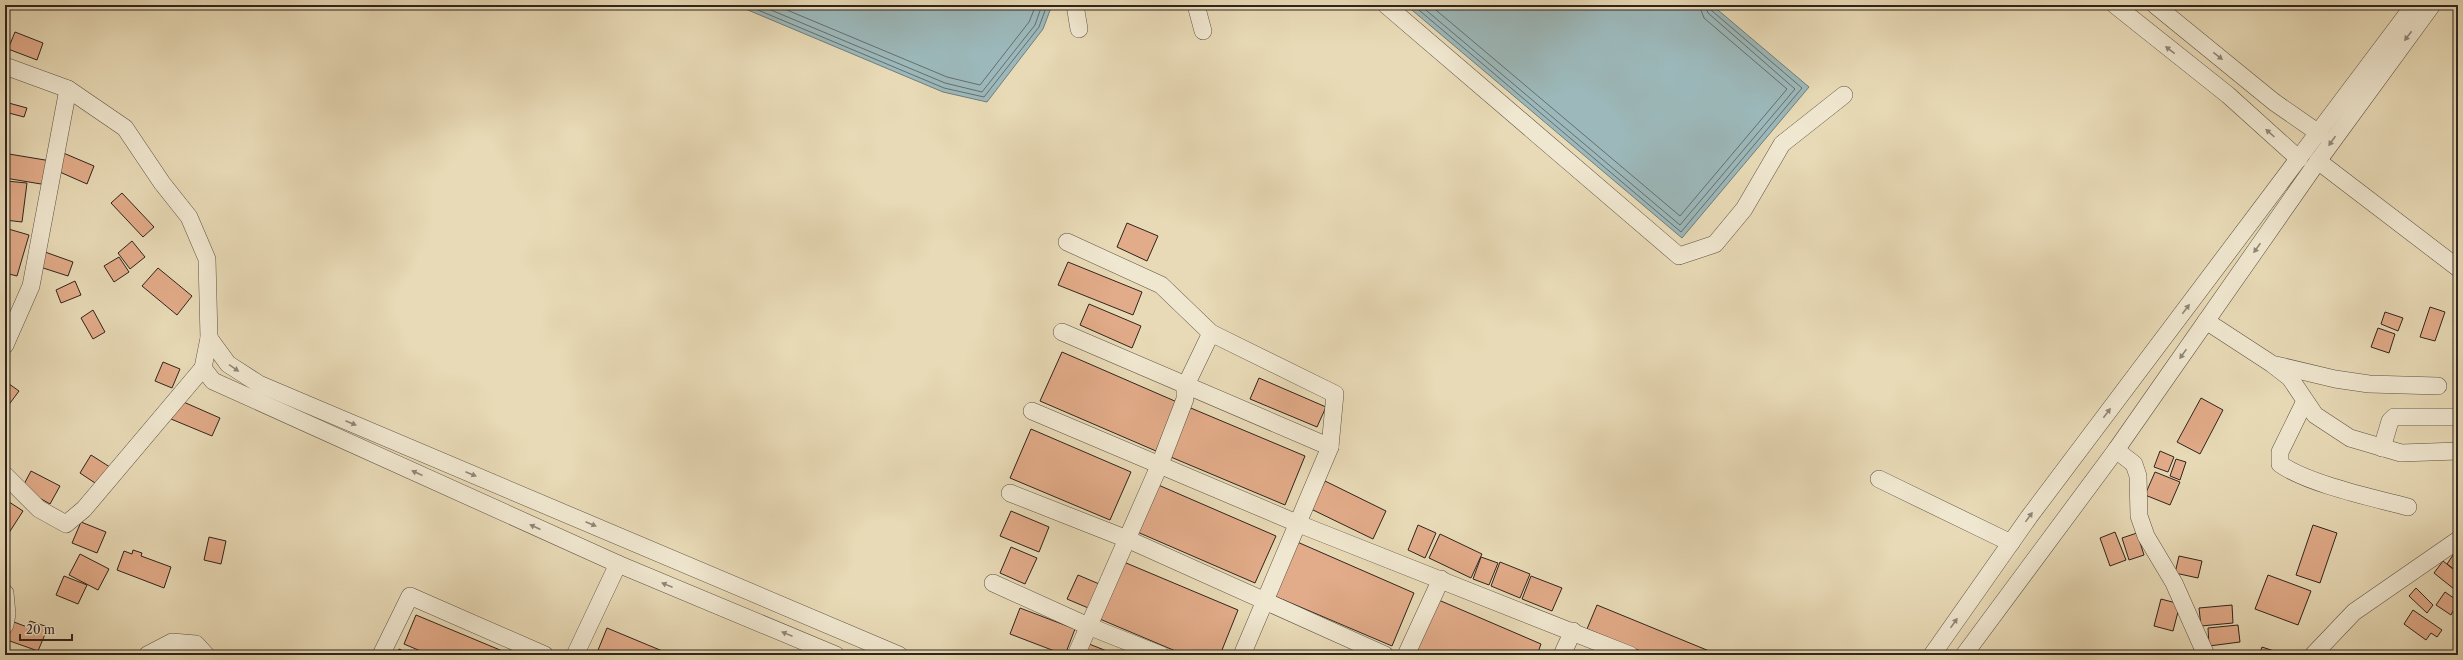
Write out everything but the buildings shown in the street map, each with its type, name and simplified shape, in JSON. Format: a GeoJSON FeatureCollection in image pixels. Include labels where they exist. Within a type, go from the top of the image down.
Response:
{"type":"FeatureCollection","features":[{"type":"Feature","properties":{"kind":"street"},"geometry":{"type":"LineString","coordinates":[[1075,5],[1079,29]]}},
{"type":"Feature","properties":{"kind":"street"},"geometry":{"type":"LineString","coordinates":[[1196,5],[1202,31]]}},
{"type":"Feature","properties":{"kind":"street"},"geometry":{"type":"LineString","coordinates":[[1386,5],[1679,256],[1715,244],[1744,209],[1782,144],[1844,95]]}},
{"type":"Feature","properties":{"kind":"street"},"geometry":{"type":"LineString","coordinates":[[2115,5],[2228,95],[2299,159]]}},
{"type":"Feature","properties":{"kind":"street"},"geometry":{"type":"LineString","coordinates":[[2155,5],[2274,102],[2320,134]]}},
{"type":"Feature","properties":{"kind":"street"},"geometry":{"type":"LineString","coordinates":[[1932,655],[2011,543],[2299,159],[2320,134],[2414,5]]}},
{"type":"Feature","properties":{"kind":"street"},"geometry":{"type":"LineString","coordinates":[[1964,655],[2116,450],[2318,161],[2432,5]]}},
{"type":"Feature","properties":{"kind":"street"},"geometry":{"type":"LineString","coordinates":[[5,66],[68,89],[125,128],[162,183],[189,217],[207,259],[209,338],[203,368],[84,509],[66,524],[39,509],[5,475]]}},
{"type":"Feature","properties":{"kind":"street"},"geometry":{"type":"LineString","coordinates":[[5,345],[10,320],[31,286],[68,89]]}},
{"type":"Feature","properties":{"kind":"street"},"geometry":{"type":"LineString","coordinates":[[2318,161],[2458,268]]}},
{"type":"Feature","properties":{"kind":"street"},"geometry":{"type":"LineString","coordinates":[[1067,242],[1161,284],[1211,333],[1335,394],[1330,447],[1299,524],[1242,655]]}},
{"type":"Feature","properties":{"kind":"street"},"geometry":{"type":"LineString","coordinates":[[2206,321],[2272,364],[2290,378],[2315,415],[2327,425],[2350,438],[2382,448],[2414,454],[2458,451]]}},
{"type":"Feature","properties":{"kind":"street"},"geometry":{"type":"LineString","coordinates":[[1062,332],[1185,387],[1330,447]]}},
{"type":"Feature","properties":{"kind":"street"},"geometry":{"type":"LineString","coordinates":[[1076,655],[1160,464],[1185,399],[1185,387],[1211,333]]}},
{"type":"Feature","properties":{"kind":"street"},"geometry":{"type":"LineString","coordinates":[[209,338],[228,364],[259,384],[899,655]]}},
{"type":"Feature","properties":{"kind":"street"},"geometry":{"type":"LineString","coordinates":[[2272,364],[2335,379],[2369,384],[2438,386]]}},
{"type":"Feature","properties":{"kind":"street"},"geometry":{"type":"LineString","coordinates":[[203,368],[213,381],[804,649],[836,655]]}},
{"type":"Feature","properties":{"kind":"street"},"geometry":{"type":"LineString","coordinates":[[2305,401],[2280,452],[2280,464],[2288,470],[2340,488],[2408,507]]}},
{"type":"Feature","properties":{"kind":"street"},"geometry":{"type":"LineString","coordinates":[[1032,411],[1299,524],[1630,655]]}},
{"type":"Feature","properties":{"kind":"street"},"geometry":{"type":"LineString","coordinates":[[2382,448],[2394,416],[2458,417]]}},
{"type":"Feature","properties":{"kind":"street"},"geometry":{"type":"LineString","coordinates":[[2116,450],[2134,464],[2138,476],[2139,516],[2146,536],[2174,583],[2206,655]]}},
{"type":"Feature","properties":{"kind":"street"},"geometry":{"type":"LineString","coordinates":[[1879,479],[2011,543]]}},
{"type":"Feature","properties":{"kind":"street"},"geometry":{"type":"LineString","coordinates":[[1010,493],[1127,539],[1385,655]]}},
{"type":"Feature","properties":{"kind":"street"},"geometry":{"type":"LineString","coordinates":[[2313,655],[2354,612],[2458,540]]}},
{"type":"Feature","properties":{"kind":"street"},"geometry":{"type":"LineString","coordinates":[[576,655],[618,564]]}},
{"type":"Feature","properties":{"kind":"street"},"geometry":{"type":"LineString","coordinates":[[1406,655],[1441,579]]}},
{"type":"Feature","properties":{"kind":"street"},"geometry":{"type":"LineString","coordinates":[[993,583],[1088,626],[1161,655]]}},
{"type":"Feature","properties":{"kind":"street"},"geometry":{"type":"LineString","coordinates":[[5,593],[7,614],[5,625]]}},
{"type":"Feature","properties":{"kind":"street"},"geometry":{"type":"LineString","coordinates":[[381,655],[410,596],[545,655]]}},
{"type":"Feature","properties":{"kind":"street"},"geometry":{"type":"LineString","coordinates":[[1562,655],[1572,631]]}},
{"type":"Feature","properties":{"kind":"street"},"geometry":{"type":"LineString","coordinates":[[147,655],[172,642],[196,644],[206,655]]}},
{"type":"Feature","properties":{"kind":"water"},"geometry":{"type":"Polygon","coordinates":[[[736,5],[1052,5],[1043,29],[987,102],[943,92],[736,5]]]}},
{"type":"Feature","properties":{"kind":"water"},"geometry":{"type":"Polygon","coordinates":[[[1406,5],[1712,5],[1809,87],[1682,238],[1406,5]]]}}]}
